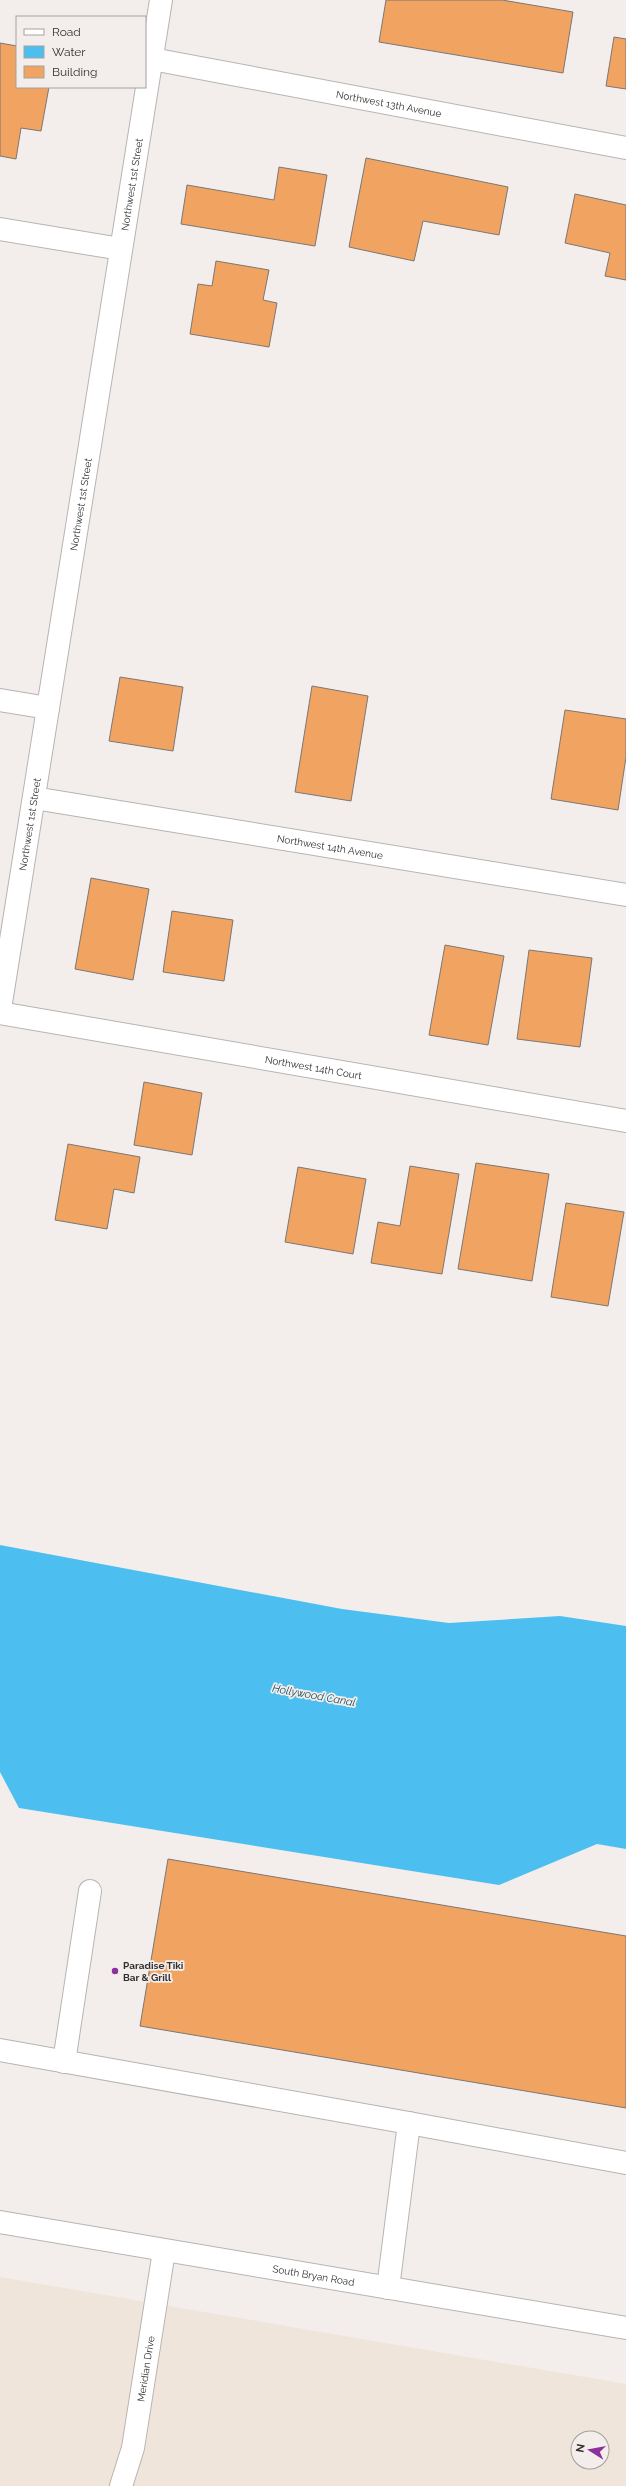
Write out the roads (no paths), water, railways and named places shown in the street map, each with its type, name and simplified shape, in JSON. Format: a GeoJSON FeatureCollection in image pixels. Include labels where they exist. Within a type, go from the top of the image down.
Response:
{"type":"FeatureCollection","features":[{"type":"Feature","properties":{"kind":"street","name":"Northwest 1st Street"},"geometry":{"type":"LineString","coordinates":[[0,1009],[2,987],[34,798],[161,0]]}},
{"type":"Feature","properties":{"kind":"street","name":"Northwest 13th Avenue"},"geometry":{"type":"LineString","coordinates":[[152,59],[626,148]]}},
{"type":"Feature","properties":{"kind":"street"},"geometry":{"type":"LineString","coordinates":[[0,228],[121,249]]}},
{"type":"Feature","properties":{"kind":"street"},"geometry":{"type":"LineString","coordinates":[[0,700],[48,708]]}},
{"type":"Feature","properties":{"kind":"street","name":"Northwest 14th Avenue"},"geometry":{"type":"LineString","coordinates":[[34,798],[626,895]]}},
{"type":"Feature","properties":{"kind":"street","name":"Northwest 14th Court"},"geometry":{"type":"LineString","coordinates":[[0,1013],[626,1121]]}},
{"type":"Feature","properties":{"kind":"street"},"geometry":{"type":"LineString","coordinates":[[64,2062],[90,1891]]}},
{"type":"Feature","properties":{"kind":"street"},"geometry":{"type":"LineString","coordinates":[[0,2050],[626,2163]]}},
{"type":"Feature","properties":{"kind":"street"},"geometry":{"type":"LineString","coordinates":[[388,2288],[410,2123]]}},
{"type":"Feature","properties":{"kind":"street","name":"South Bryan Road"},"geometry":{"type":"LineString","coordinates":[[0,2222],[626,2328]]}},
{"type":"Feature","properties":{"kind":"street","name":"Meridian Drive"},"geometry":{"type":"LineString","coordinates":[[122,2486],[133,2448],[164,2250]]}},
{"type":"Feature","properties":{"kind":"water","name":"Hollywood Canal"},"geometry":{"type":"Polygon","coordinates":[[[0,1545],[342,1609],[449,1623],[560,1616],[626,1626],[626,1849],[597,1844],[499,1885],[19,1808],[0,1772],[0,1545]]]}},
{"type":"Feature","properties":{"kind":"place","name":"Paradise Tiki Bar & Grill"},"geometry":{"type":"Point","coordinates":[115,1971]}}]}
